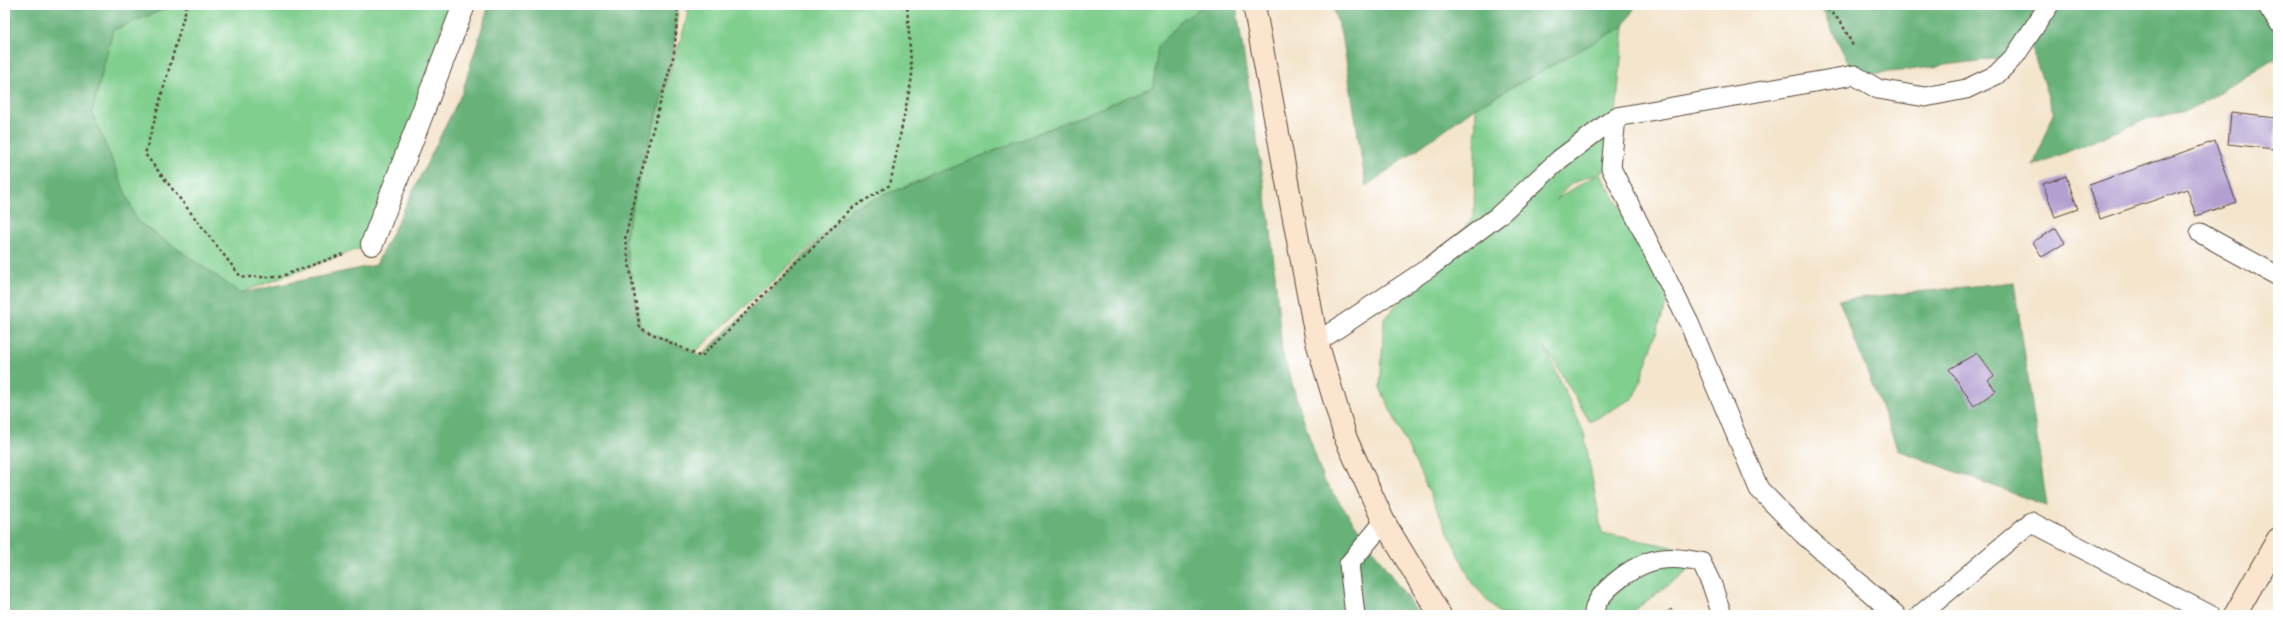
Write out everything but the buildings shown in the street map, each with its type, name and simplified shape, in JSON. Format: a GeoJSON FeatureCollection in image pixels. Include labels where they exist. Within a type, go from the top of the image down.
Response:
{"type":"FeatureCollection","features":[{"type":"Feature","properties":{"kind":"street"},"geometry":{"type":"LineString","coordinates":[[372,244],[464,5]]}},
{"type":"Feature","properties":{"kind":"street"},"geometry":{"type":"LineString","coordinates":[[1254,5],[1317,342],[1346,439],[1384,522],[1440,615]]}},
{"type":"Feature","properties":{"kind":"street"},"geometry":{"type":"LineString","coordinates":[[2235,615],[2278,540]]}},
{"type":"Feature","properties":{"kind":"lane"},"geometry":{"type":"LineString","coordinates":[[1317,342],[1430,267],[1498,216],[1560,159],[1616,117],[1854,75],[1878,89],[1925,97],[1966,89],[1996,75],[2015,56],[2049,5]]}},
{"type":"Feature","properties":{"kind":"lane"},"geometry":{"type":"LineString","coordinates":[[2267,5],[2278,22]]}},
{"type":"Feature","properties":{"kind":"lane"},"geometry":{"type":"LineString","coordinates":[[1616,117],[1611,168],[1690,323],[1759,489],[1804,534],[1896,615]]}},
{"type":"Feature","properties":{"kind":"lane"},"geometry":{"type":"LineString","coordinates":[[2200,233],[2278,276]]}},
{"type":"Feature","properties":{"kind":"lane"},"geometry":{"type":"LineString","coordinates":[[1355,615],[1349,564],[1384,522]]}},
{"type":"Feature","properties":{"kind":"lane"},"geometry":{"type":"LineString","coordinates":[[1920,615],[2031,522],[2210,615]]}},
{"type":"Feature","properties":{"kind":"lane"},"geometry":{"type":"LineString","coordinates":[[1594,615],[1594,608],[1608,586],[1649,562],[1678,558],[1701,562],[1712,585],[1722,615]]}},
{"type":"Feature","properties":{"kind":"path"},"geometry":{"type":"LineString","coordinates":[[187,5],[145,154],[241,277],[279,277],[372,244]]}},
{"type":"Feature","properties":{"kind":"path"},"geometry":{"type":"LineString","coordinates":[[672,5],[678,11],[674,54],[647,150],[625,239],[640,328],[701,357],[852,208],[890,185],[912,77],[907,5]]}},
{"type":"Feature","properties":{"kind":"path"},"geometry":{"type":"LineString","coordinates":[[1823,5],[1842,22],[1854,46],[1854,75]]}},
{"type":"Feature","properties":{"kind":"green space"},"geometry":{"type":"Polygon","coordinates":[[[5,5],[174,5],[113,30],[92,112],[137,221],[241,293],[376,265],[462,93],[489,5],[672,5],[678,11],[674,54],[643,161],[625,239],[640,328],[701,356],[852,208],[1153,87],[1158,46],[1182,21],[1205,5],[1236,5],[1271,231],[1282,352],[1323,479],[1419,615],[5,615],[5,5]]]}},
{"type":"Feature","properties":{"kind":"green space"},"geometry":{"type":"Polygon","coordinates":[[[174,5],[449,5],[372,244],[240,293],[137,221],[92,112],[113,30],[174,5]]]}},
{"type":"Feature","properties":{"kind":"green space"},"geometry":{"type":"Polygon","coordinates":[[[681,5],[1205,5],[1182,21],[1158,46],[1153,87],[852,208],[694,353],[640,328],[625,239],[643,161],[689,12],[681,5]]]}},
{"type":"Feature","properties":{"kind":"green space"},"geometry":{"type":"Polygon","coordinates":[[[1332,5],[1636,5],[1624,26],[1476,107],[1366,186],[1343,40],[1332,5]]]}},
{"type":"Feature","properties":{"kind":"green space"},"geometry":{"type":"Polygon","coordinates":[[[1820,5],[2278,5],[2278,57],[2192,109],[2145,120],[2033,166],[2054,114],[2028,38],[2015,56],[1901,71],[1854,75],[1820,5]]]}},
{"type":"Feature","properties":{"kind":"green space"},"geometry":{"type":"Polygon","coordinates":[[[1624,26],[1611,168],[1599,173],[1671,289],[1635,397],[1590,422],[1544,345],[1584,433],[1602,533],[1683,549],[1692,567],[1628,615],[1501,615],[1472,583],[1380,388],[1384,319],[1474,217],[1476,107],[1624,26]],[[1595,174],[1571,184],[1555,200],[1596,175],[1595,174]]]}},
{"type":"Feature","properties":{"kind":"green space"},"geometry":{"type":"Polygon","coordinates":[[[2014,282],[2047,506],[1898,450],[1839,300],[2014,282]]]}}]}
